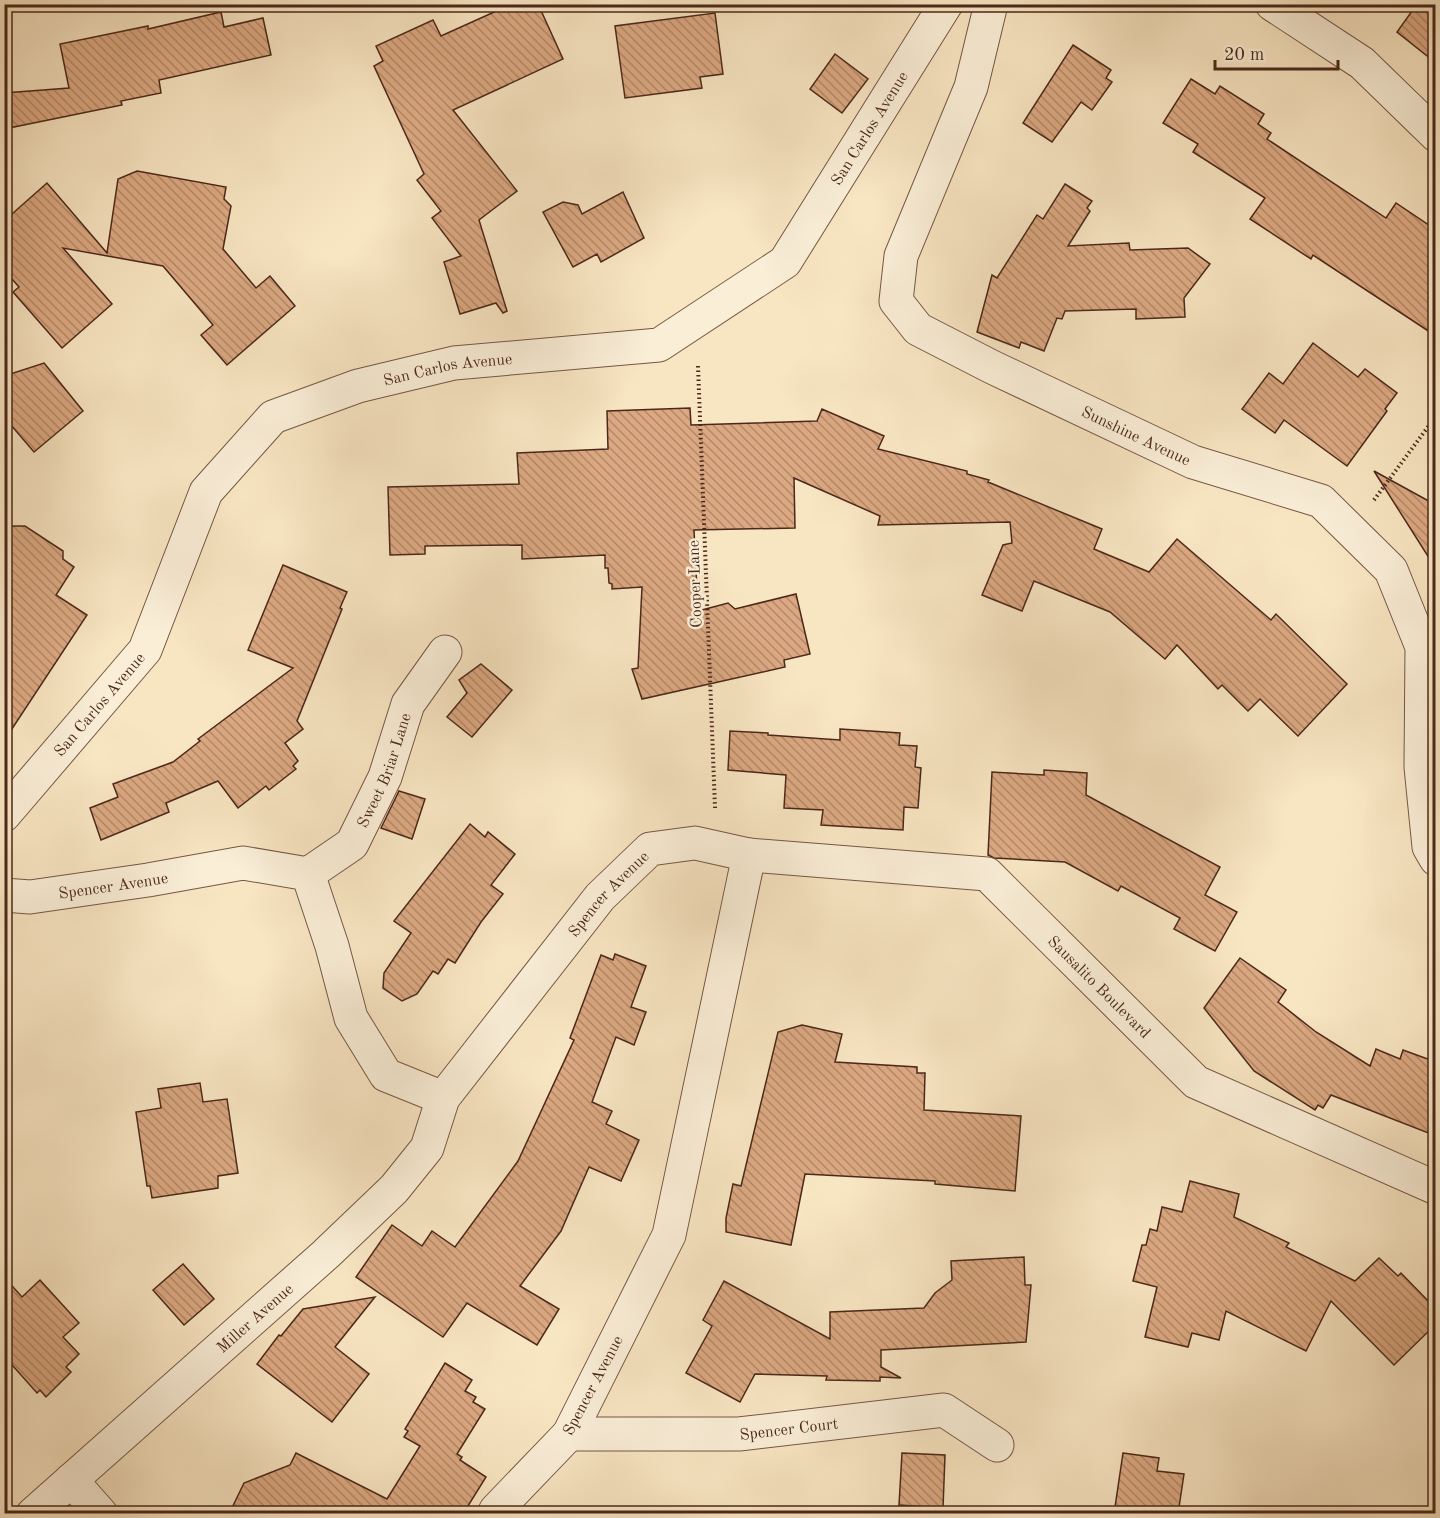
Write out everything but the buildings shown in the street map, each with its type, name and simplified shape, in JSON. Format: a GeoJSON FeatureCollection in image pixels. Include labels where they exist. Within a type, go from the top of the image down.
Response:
{"type":"FeatureCollection","features":[{"type":"Feature","properties":{"kind":"street","name":"San Carlos Avenue"},"geometry":{"type":"LineString","coordinates":[[4,815],[145,650],[206,492],[273,417],[358,386],[454,363],[659,345],[785,262],[946,4]]}},
{"type":"Feature","properties":{"kind":"street","name":"Sunshine Avenue"},"geometry":{"type":"LineString","coordinates":[[992,4],[971,87],[901,256],[896,300],[918,329],[992,367],[1193,462],[1321,501],[1391,570],[1422,647],[1421,767],[1430,847],[1436,859]]}},
{"type":"Feature","properties":{"kind":"street"},"geometry":{"type":"LineString","coordinates":[[1272,4],[1362,63],[1436,135]]}},
{"type":"Feature","properties":{"kind":"street","name":"Sweet Briar Lane"},"geometry":{"type":"LineString","coordinates":[[308,874],[352,844],[385,777],[408,704],[445,652]]}},
{"type":"Feature","properties":{"kind":"street","name":"Spencer Avenue"},"geometry":{"type":"LineString","coordinates":[[443,1098],[600,897],[650,849],[695,843],[749,855],[669,1235],[569,1434],[494,1514]]}},
{"type":"Feature","properties":{"kind":"street","name":"Sausalito Boulevard"},"geometry":{"type":"LineString","coordinates":[[749,855],[987,873],[1196,1082],[1436,1188]]}},
{"type":"Feature","properties":{"kind":"street","name":"Spencer Avenue"},"geometry":{"type":"LineString","coordinates":[[4,895],[30,897],[148,880],[243,863],[308,874]]}},
{"type":"Feature","properties":{"kind":"street"},"geometry":{"type":"LineString","coordinates":[[308,874],[332,946],[351,1018],[386,1076],[443,1098]]}},
{"type":"Feature","properties":{"kind":"street","name":"Miller Avenue"},"geometry":{"type":"LineString","coordinates":[[33,1514],[326,1254],[394,1189],[427,1148],[443,1098]]}},
{"type":"Feature","properties":{"kind":"street","name":"Spencer Court"},"geometry":{"type":"LineString","coordinates":[[569,1434],[739,1434],[944,1410],[998,1445]]}},
{"type":"Feature","properties":{"kind":"street"},"geometry":{"type":"LineString","coordinates":[[71,1480],[101,1514]]}},
{"type":"Feature","properties":{"kind":"path","name":"Cooper Lane"},"geometry":{"type":"LineString","coordinates":[[697,320],[716,847]]}},
{"type":"Feature","properties":{"kind":"path"},"geometry":{"type":"LineString","coordinates":[[1351,531],[1436,416]]}}]}
